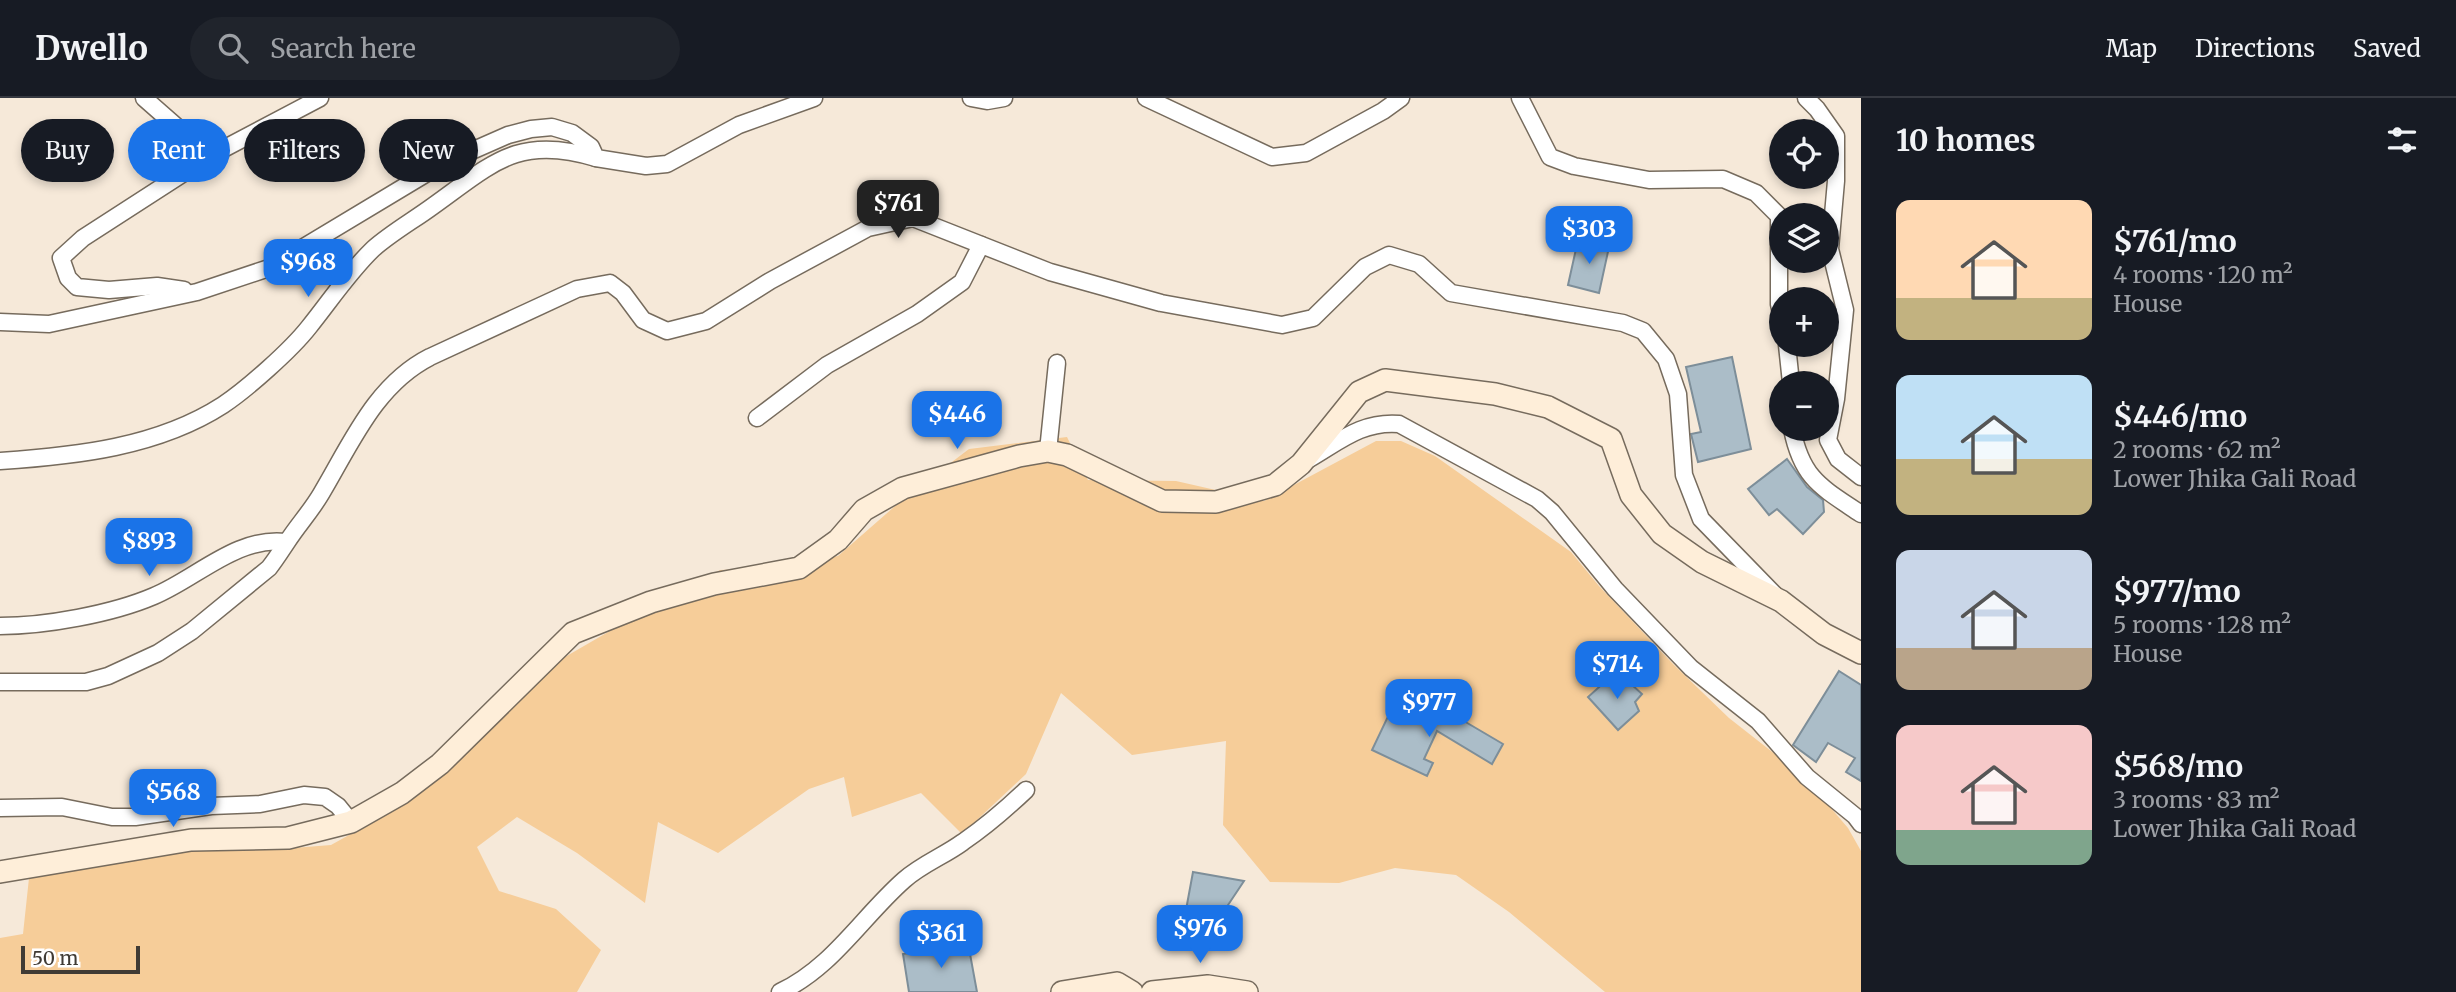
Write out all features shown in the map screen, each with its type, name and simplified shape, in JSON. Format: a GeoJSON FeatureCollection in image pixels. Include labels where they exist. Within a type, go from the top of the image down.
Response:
{"type":"FeatureCollection","features":[{"type":"Feature","properties":{"kind":"main road"},"geometry":{"type":"LineString","coordinates":[[0,872],[191,840],[288,838],[351,822],[402,793],[440,764],[573,633],[651,602],[713,584],[799,568],[838,540],[864,510],[903,488],[1019,456],[1048,451],[1067,455],[1161,501],[1216,502],[1275,485],[1301,464],[1359,392],[1385,380],[1495,394],[1548,407],[1611,439],[1630,495],[1662,534],[1702,562],[1781,601],[1824,634],[1861,653]]}},
{"type":"Feature","properties":{"kind":"main road"},"geometry":{"type":"LineString","coordinates":[[1062,992],[1117,983],[1132,992]]}},
{"type":"Feature","properties":{"kind":"main road"},"geometry":{"type":"LineString","coordinates":[[1152,992],[1208,985],[1247,992]]}},
{"type":"Feature","properties":{"kind":"street"},"geometry":{"type":"LineString","coordinates":[[144,98],[168,119]]}},
{"type":"Feature","properties":{"kind":"street"},"geometry":{"type":"LineString","coordinates":[[230,145],[320,98]]}},
{"type":"Feature","properties":{"kind":"street"},"geometry":{"type":"LineString","coordinates":[[0,461],[63,457],[167,434],[223,405],[306,330],[373,249],[476,173],[510,154],[540,149],[646,166],[667,164],[739,125],[814,98]]}},
{"type":"Feature","properties":{"kind":"street"},"geometry":{"type":"LineString","coordinates":[[971,98],[987,101],[1004,98]]}},
{"type":"Feature","properties":{"kind":"street"},"geometry":{"type":"LineString","coordinates":[[1146,98],[1272,157],[1306,153],[1383,111],[1401,98]]}},
{"type":"Feature","properties":{"kind":"street"},"geometry":{"type":"LineString","coordinates":[[1520,98],[1550,157],[1574,166],[1649,180],[1723,179],[1756,193],[1779,216],[1779,287]]}},
{"type":"Feature","properties":{"kind":"street"},"geometry":{"type":"LineString","coordinates":[[1806,98],[1836,136],[1836,181],[1830,249],[1845,310],[1836,399],[1828,440],[1838,459],[1861,477]]}},
{"type":"Feature","properties":{"kind":"street"},"geometry":{"type":"LineString","coordinates":[[0,322],[49,324],[197,292],[270,268],[442,164],[508,135],[552,127],[572,133],[586,142],[596,158]]}},
{"type":"Feature","properties":{"kind":"street"},"geometry":{"type":"LineString","coordinates":[[169,182],[83,237],[61,258],[68,278],[78,287],[109,290],[157,286],[197,292]]}},
{"type":"Feature","properties":{"kind":"street"},"geometry":{"type":"LineString","coordinates":[[0,682],[86,682],[108,676],[158,653],[192,631],[279,556],[286,542],[307,517],[322,493],[356,431],[393,383],[409,368],[577,289],[610,282],[623,293],[643,320],[667,331],[706,321],[770,281],[868,228],[913,218],[1050,272],[1161,303],[1282,325],[1313,318],[1365,267],[1389,255],[1419,264],[1451,293],[1623,323],[1643,331],[1666,359],[1678,394],[1684,475],[1700,519],[1781,601]]}},
{"type":"Feature","properties":{"kind":"street"},"geometry":{"type":"LineString","coordinates":[[757,418],[827,365],[917,314],[962,282],[981,245]]}},
{"type":"Feature","properties":{"kind":"street"},"geometry":{"type":"LineString","coordinates":[[1048,451],[1057,363]]}},
{"type":"Feature","properties":{"kind":"street"},"geometry":{"type":"LineString","coordinates":[[1301,464],[1368,425],[1399,424],[1537,499],[1552,512],[1615,589],[1691,667],[1758,721],[1807,777],[1861,824]]}},
{"type":"Feature","properties":{"kind":"street"},"geometry":{"type":"LineString","coordinates":[[1794,441],[1799,459],[1815,482],[1861,514]]}},
{"type":"Feature","properties":{"kind":"street"},"geometry":{"type":"LineString","coordinates":[[0,626],[26,626],[120,608],[174,587],[219,559],[268,540],[286,542]]}},
{"type":"Feature","properties":{"kind":"street"},"geometry":{"type":"LineString","coordinates":[[780,992],[817,968],[840,948],[870,913],[905,879],[934,858],[962,844],[1026,790]]}},
{"type":"Feature","properties":{"kind":"street"},"geometry":{"type":"LineString","coordinates":[[0,808],[61,807],[113,817],[135,817],[211,806],[260,804],[304,795],[325,797],[338,806],[351,822]]}},
{"type":"Feature","properties":{"kind":"shaded area"},"geometry":{"type":"Polygon","coordinates":[[[1067,437],[1088,480],[1176,481],[1264,501],[1376,441],[1401,441],[1435,456],[1571,552],[1599,586],[1674,665],[1729,718],[1780,758],[1805,787],[1824,800],[1848,828],[1861,851],[1861,992],[1605,992],[1509,912],[1456,875],[1395,868],[1339,883],[1270,882],[1223,825],[1226,741],[1132,755],[1061,693],[1026,774],[962,834],[921,793],[852,817],[844,777],[809,789],[718,853],[658,822],[645,903],[577,853],[517,817],[477,847],[499,891],[556,909],[601,950],[577,992],[0,992],[0,938],[23,934],[29,878],[102,860],[209,844],[281,849],[331,845],[396,809],[458,760],[558,661],[641,613],[720,570],[748,569],[838,556],[902,500],[969,449],[1067,437]]]}},
{"type":"Feature","properties":{"kind":"building"},"geometry":{"type":"Polygon","coordinates":[[[1578,240],[1609,247],[1599,293],[1568,285],[1578,240]]]}},
{"type":"Feature","properties":{"kind":"building"},"geometry":{"type":"Polygon","coordinates":[[[1732,357],[1751,449],[1698,462],[1691,434],[1701,432],[1686,367],[1732,357]]]}},
{"type":"Feature","properties":{"kind":"building"},"geometry":{"type":"Polygon","coordinates":[[[1787,459],[1807,487],[1823,500],[1824,512],[1803,534],[1777,509],[1769,515],[1748,489],[1787,459]]]}},
{"type":"Feature","properties":{"kind":"building"},"geometry":{"type":"Polygon","coordinates":[[[1839,671],[1861,685],[1861,781],[1846,772],[1855,758],[1828,743],[1816,762],[1793,745],[1839,671]]]}},
{"type":"Feature","properties":{"kind":"building"},"geometry":{"type":"Polygon","coordinates":[[[1619,673],[1642,694],[1635,702],[1639,711],[1618,730],[1588,697],[1608,679],[1614,684],[1619,673]]]}},
{"type":"Feature","properties":{"kind":"building"},"geometry":{"type":"Polygon","coordinates":[[[1392,708],[1416,720],[1419,714],[1425,717],[1428,710],[1453,722],[1457,717],[1503,744],[1492,764],[1437,731],[1424,759],[1433,763],[1427,776],[1372,750],[1392,708]]]}},
{"type":"Feature","properties":{"kind":"building"},"geometry":{"type":"Polygon","coordinates":[[[1193,872],[1244,881],[1196,953],[1181,937],[1193,872]]]}},
{"type":"Feature","properties":{"kind":"building"},"geometry":{"type":"Polygon","coordinates":[[[968,943],[977,992],[909,992],[903,954],[968,943]]]}}]}
